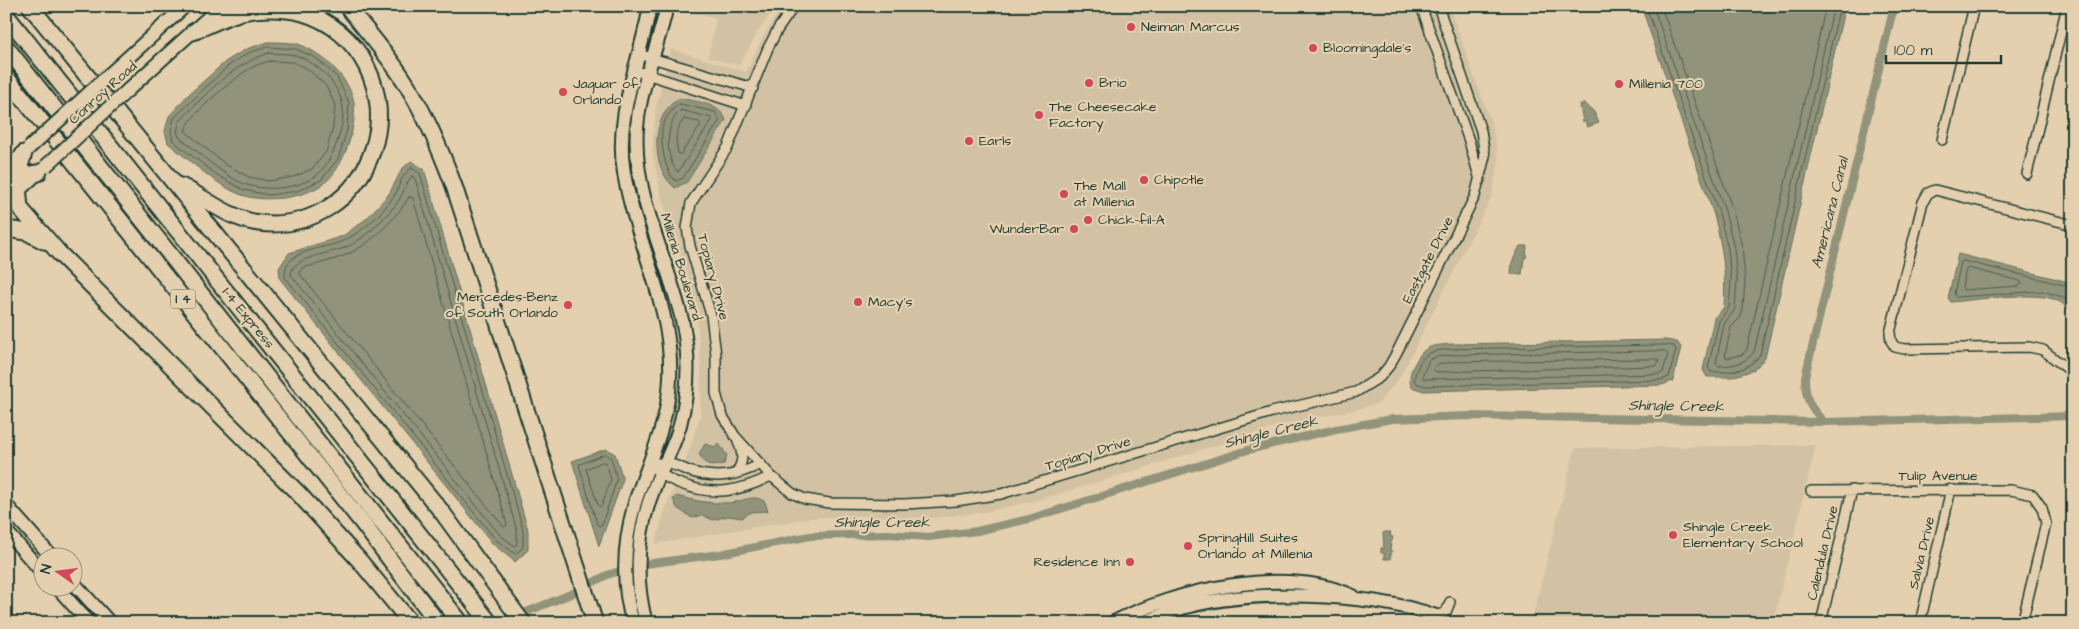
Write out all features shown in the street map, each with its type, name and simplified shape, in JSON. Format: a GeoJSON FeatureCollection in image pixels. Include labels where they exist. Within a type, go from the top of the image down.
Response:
{"type":"FeatureCollection","features":[{"type":"Feature","properties":{"kind":"highway"},"geometry":{"type":"LineString","coordinates":[[30,6],[442,512],[523,623]]}},
{"type":"Feature","properties":{"kind":"highway"},"geometry":{"type":"LineString","coordinates":[[347,6],[407,84],[425,116],[440,150],[454,186],[594,618]]}},
{"type":"Feature","properties":{"kind":"highway"},"geometry":{"type":"LineString","coordinates":[[176,184],[242,219],[267,224],[294,222],[319,214],[340,200],[354,185],[368,165],[378,136],[379,106],[375,85],[365,62],[352,45],[334,28],[304,13],[274,8],[241,12],[193,32]]}},
{"type":"Feature","properties":{"kind":"highway","name":"I-4 Express"},"geometry":{"type":"LineString","coordinates":[[6,15],[490,623]]}},
{"type":"Feature","properties":{"kind":"highway","name":"I-4 Express"},"geometry":{"type":"LineString","coordinates":[[6,47],[462,623]]}},
{"type":"Feature","properties":{"kind":"highway","name":"I 4"},"geometry":{"type":"LineString","coordinates":[[6,77],[354,513],[437,621]]}},
{"type":"Feature","properties":{"kind":"highway"},"geometry":{"type":"LineString","coordinates":[[10,174],[26,151]]}},
{"type":"Feature","properties":{"kind":"highway"},"geometry":{"type":"LineString","coordinates":[[10,174],[42,169]]}},
{"type":"Feature","properties":{"kind":"highway"},"geometry":{"type":"LineString","coordinates":[[10,174],[18,192],[20,208],[59,253],[299,494],[359,560],[411,622]]}},
{"type":"Feature","properties":{"kind":"highway"},"geometry":{"type":"LineString","coordinates":[[6,229],[31,234],[59,253]]}},
{"type":"Feature","properties":{"kind":"street","name":"Conroy Road"},"geometry":{"type":"LineString","coordinates":[[26,151],[185,6]]}},
{"type":"Feature","properties":{"kind":"street","name":"Conroy Road"},"geometry":{"type":"LineString","coordinates":[[6,202],[221,6]]}},
{"type":"Feature","properties":{"kind":"street"},"geometry":{"type":"LineString","coordinates":[[633,623],[626,585],[626,554],[633,511],[667,406],[670,359],[666,324],[646,258],[624,173],[621,142],[623,118],[650,6]]}},
{"type":"Feature","properties":{"kind":"street","name":"Millenia Boulevard"},"geometry":{"type":"LineString","coordinates":[[646,623],[639,583],[639,552],[645,515],[682,418],[688,362],[681,313],[640,179],[637,151],[637,128],[647,74],[667,6]]}},
{"type":"Feature","properties":{"kind":"street","name":"Topiary Drive"},"geometry":{"type":"LineString","coordinates":[[794,6],[773,40],[728,147],[691,203],[687,228],[690,246],[711,315],[718,405],[727,426],[735,436],[771,476],[792,493],[804,499],[829,503],[930,504],[1001,494],[1272,412],[1356,392],[1380,377],[1390,366],[1398,352]]}},
{"type":"Feature","properties":{"kind":"street"},"geometry":{"type":"LineString","coordinates":[[1422,6],[1469,141],[1480,180]]}},
{"type":"Feature","properties":{"kind":"street","name":"Eastgate Drive"},"geometry":{"type":"LineString","coordinates":[[1398,352],[1475,196],[1485,156],[1485,146],[1438,6]]}},
{"type":"Feature","properties":{"kind":"street"},"geometry":{"type":"LineString","coordinates":[[1942,140],[1974,6]]}},
{"type":"Feature","properties":{"kind":"street"},"geometry":{"type":"LineString","coordinates":[[2027,174],[2068,6]]}},
{"type":"Feature","properties":{"kind":"street"},"geometry":{"type":"LineString","coordinates":[[638,54],[753,88]]}},
{"type":"Feature","properties":{"kind":"street"},"geometry":{"type":"LineString","coordinates":[[634,70],[746,106]]}},
{"type":"Feature","properties":{"kind":"street"},"geometry":{"type":"LineString","coordinates":[[2073,225],[1936,190],[1928,193],[1923,202],[1890,333],[1891,341],[1895,347],[1904,349],[2029,347],[2043,350],[2073,373]]}},
{"type":"Feature","properties":{"kind":"street","name":"Topiary Drive"},"geometry":{"type":"LineString","coordinates":[[735,436],[742,453],[742,461],[735,474]]}},
{"type":"Feature","properties":{"kind":"street"},"geometry":{"type":"LineString","coordinates":[[649,464],[666,463],[710,477],[735,474],[761,464]]}},
{"type":"Feature","properties":{"kind":"street"},"geometry":{"type":"LineString","coordinates":[[649,464],[660,475],[697,490],[717,492],[741,489],[771,476]]}},
{"type":"Feature","properties":{"kind":"street","name":"Salvia Drive"},"geometry":{"type":"LineString","coordinates":[[1920,623],[1951,489]]}},
{"type":"Feature","properties":{"kind":"street","name":"Calendula Drive"},"geometry":{"type":"LineString","coordinates":[[1821,623],[1852,490]]}},
{"type":"Feature","properties":{"kind":"street","name":"Tulip Avenue"},"geometry":{"type":"LineString","coordinates":[[1811,491],[2011,490],[2033,495],[2042,508],[2046,523],[2022,623]]}},
{"type":"Feature","properties":{"kind":"street"},"geometry":{"type":"LineString","coordinates":[[6,505],[42,546]]}},
{"type":"Feature","properties":{"kind":"street"},"geometry":{"type":"LineString","coordinates":[[6,531],[32,561]]}},
{"type":"Feature","properties":{"kind":"street"},"geometry":{"type":"LineString","coordinates":[[1112,623],[1161,602],[1212,588],[1244,584],[1316,585],[1336,589],[1360,599]]}},
{"type":"Feature","properties":{"kind":"street"},"geometry":{"type":"LineString","coordinates":[[82,591],[110,623]]}},
{"type":"Feature","properties":{"kind":"street"},"geometry":{"type":"LineString","coordinates":[[65,596],[89,623]]}},
{"type":"Feature","properties":{"kind":"street"},"geometry":{"type":"LineString","coordinates":[[1144,623],[1183,608],[1254,596],[1360,599],[1417,609],[1436,616],[1446,612],[1450,602]]}},
{"type":"Feature","properties":{"kind":"shaded area"},"geometry":{"type":"Polygon","coordinates":[[[676,6],[776,6],[758,32],[739,66],[708,57],[716,18],[676,6]]]}},
{"type":"Feature","properties":{"kind":"shaded area","name":"The Mall at Millenia"},"geometry":{"type":"Polygon","coordinates":[[[782,6],[1449,6],[1492,125],[1499,160],[1492,196],[1400,377],[1379,403],[1359,409],[1289,423],[1049,497],[986,512],[932,518],[853,516],[810,518],[655,544],[667,504],[687,457],[700,416],[701,368],[696,306],[661,195],[652,150],[656,107],[671,49],[746,72],[762,39],[782,6]]]}},
{"type":"Feature","properties":{"kind":"shaded area","name":"Shingle Creek Elementary School"},"geometry":{"type":"Polygon","coordinates":[[[1816,445],[1773,623],[1531,623],[1575,448],[1816,445]]]}},
{"type":"Feature","properties":{"kind":"water"},"geometry":{"type":"Polygon","coordinates":[[[1641,6],[1845,6],[1765,358],[1754,370],[1732,377],[1707,377],[1703,370],[1714,318],[1724,307],[1725,283],[1722,250],[1714,215],[1641,6]]]}},
{"type":"Feature","properties":{"kind":"water"},"geometry":{"type":"Polygon","coordinates":[[[268,42],[298,44],[324,59],[347,84],[354,102],[354,112],[348,147],[337,168],[323,184],[294,196],[263,199],[242,195],[223,186],[168,143],[165,131],[169,116],[188,95],[225,62],[246,49],[268,42]]]}},
{"type":"Feature","properties":{"kind":"water"},"geometry":{"type":"Polygon","coordinates":[[[680,98],[713,107],[723,114],[726,120],[687,182],[675,188],[661,168],[657,141],[663,116],[670,105],[680,98]]]}},
{"type":"Feature","properties":{"kind":"water"},"geometry":{"type":"Polygon","coordinates":[[[1585,103],[1594,112],[1599,123],[1587,127],[1585,121],[1583,122],[1580,105],[1585,103]]]}},
{"type":"Feature","properties":{"kind":"water"},"geometry":{"type":"Polygon","coordinates":[[[411,161],[424,169],[528,530],[528,550],[515,562],[493,544],[280,279],[279,268],[289,253],[343,236],[367,218],[389,194],[402,169],[411,161]]]}},
{"type":"Feature","properties":{"kind":"water"},"geometry":{"type":"Polygon","coordinates":[[[1520,246],[1527,246],[1522,274],[1511,274],[1512,262],[1520,246]]]}},
{"type":"Feature","properties":{"kind":"water"},"geometry":{"type":"Polygon","coordinates":[[[1958,254],[2073,283],[2073,313],[2058,301],[2036,296],[1951,302],[1948,298],[1958,254]]]}},
{"type":"Feature","properties":{"kind":"water"},"geometry":{"type":"Polygon","coordinates":[[[1666,340],[1677,342],[1681,347],[1673,381],[1662,385],[1424,391],[1411,387],[1410,384],[1413,366],[1422,352],[1434,346],[1452,344],[1666,340]]]}},
{"type":"Feature","properties":{"kind":"water"},"geometry":{"type":"Polygon","coordinates":[[[705,444],[715,447],[719,444],[727,455],[724,464],[712,466],[704,462],[699,454],[705,444]]]}},
{"type":"Feature","properties":{"kind":"water"},"geometry":{"type":"Polygon","coordinates":[[[606,449],[615,454],[623,479],[599,546],[572,461],[606,449]]]}},
{"type":"Feature","properties":{"kind":"water"},"geometry":{"type":"Polygon","coordinates":[[[677,496],[713,503],[758,498],[765,502],[768,511],[751,512],[742,518],[728,516],[713,520],[702,515],[692,518],[677,508],[673,499],[677,496]]]}},
{"type":"Feature","properties":{"kind":"water"},"geometry":{"type":"Polygon","coordinates":[[[1391,532],[1390,536],[1393,537],[1390,559],[1384,559],[1384,553],[1381,553],[1381,548],[1384,548],[1383,533],[1391,532]]]}},
{"type":"Feature","properties":{"kind":"waterway","name":"Americana Canal"},"geometry":{"type":"LineString","coordinates":[[1824,422],[1809,402],[1805,377],[1894,6]]}},
{"type":"Feature","properties":{"kind":"waterway","name":"Shingle Creek"},"geometry":{"type":"LineString","coordinates":[[499,623],[571,594],[607,575],[638,565],[720,554],[810,536],[888,534],[928,537],[977,531],[1029,519],[1248,450],[1336,429],[1392,419],[1467,416],[1824,422],[2073,416]]}},
{"type":"Feature","properties":{"kind":"place","name":"Neiman Marcus"},"geometry":{"type":"Point","coordinates":[1131,27]}},
{"type":"Feature","properties":{"kind":"place","name":"Bloomingdale's"},"geometry":{"type":"Point","coordinates":[1313,48]}},
{"type":"Feature","properties":{"kind":"place","name":"Brio"},"geometry":{"type":"Point","coordinates":[1089,83]}},
{"type":"Feature","properties":{"kind":"place","name":"Millenia 700"},"geometry":{"type":"Point","coordinates":[1619,84]}},
{"type":"Feature","properties":{"kind":"place","name":"Jaguar of Orlando"},"geometry":{"type":"Point","coordinates":[563,92]}},
{"type":"Feature","properties":{"kind":"place","name":"The Cheesecake Factory"},"geometry":{"type":"Point","coordinates":[1039,115]}},
{"type":"Feature","properties":{"kind":"place","name":"Earls"},"geometry":{"type":"Point","coordinates":[969,141]}},
{"type":"Feature","properties":{"kind":"place","name":"Chipotle"},"geometry":{"type":"Point","coordinates":[1144,180]}},
{"type":"Feature","properties":{"kind":"place","name":"The Mall at Millenia"},"geometry":{"type":"Point","coordinates":[1064,194]}},
{"type":"Feature","properties":{"kind":"place","name":"Chick-fil-A"},"geometry":{"type":"Point","coordinates":[1088,220]}},
{"type":"Feature","properties":{"kind":"place","name":"WunderBar"},"geometry":{"type":"Point","coordinates":[1074,229]}},
{"type":"Feature","properties":{"kind":"place","name":"Macy's"},"geometry":{"type":"Point","coordinates":[858,302]}},
{"type":"Feature","properties":{"kind":"place","name":"Mercedes-Benz of South Orlando"},"geometry":{"type":"Point","coordinates":[568,305]}},
{"type":"Feature","properties":{"kind":"place","name":"Shingle Creek Elementary School"},"geometry":{"type":"Point","coordinates":[1673,535]}},
{"type":"Feature","properties":{"kind":"place","name":"SpringHill Suites Orlando at Millenia"},"geometry":{"type":"Point","coordinates":[1188,546]}},
{"type":"Feature","properties":{"kind":"place","name":"Residence Inn"},"geometry":{"type":"Point","coordinates":[1130,562]}}]}
